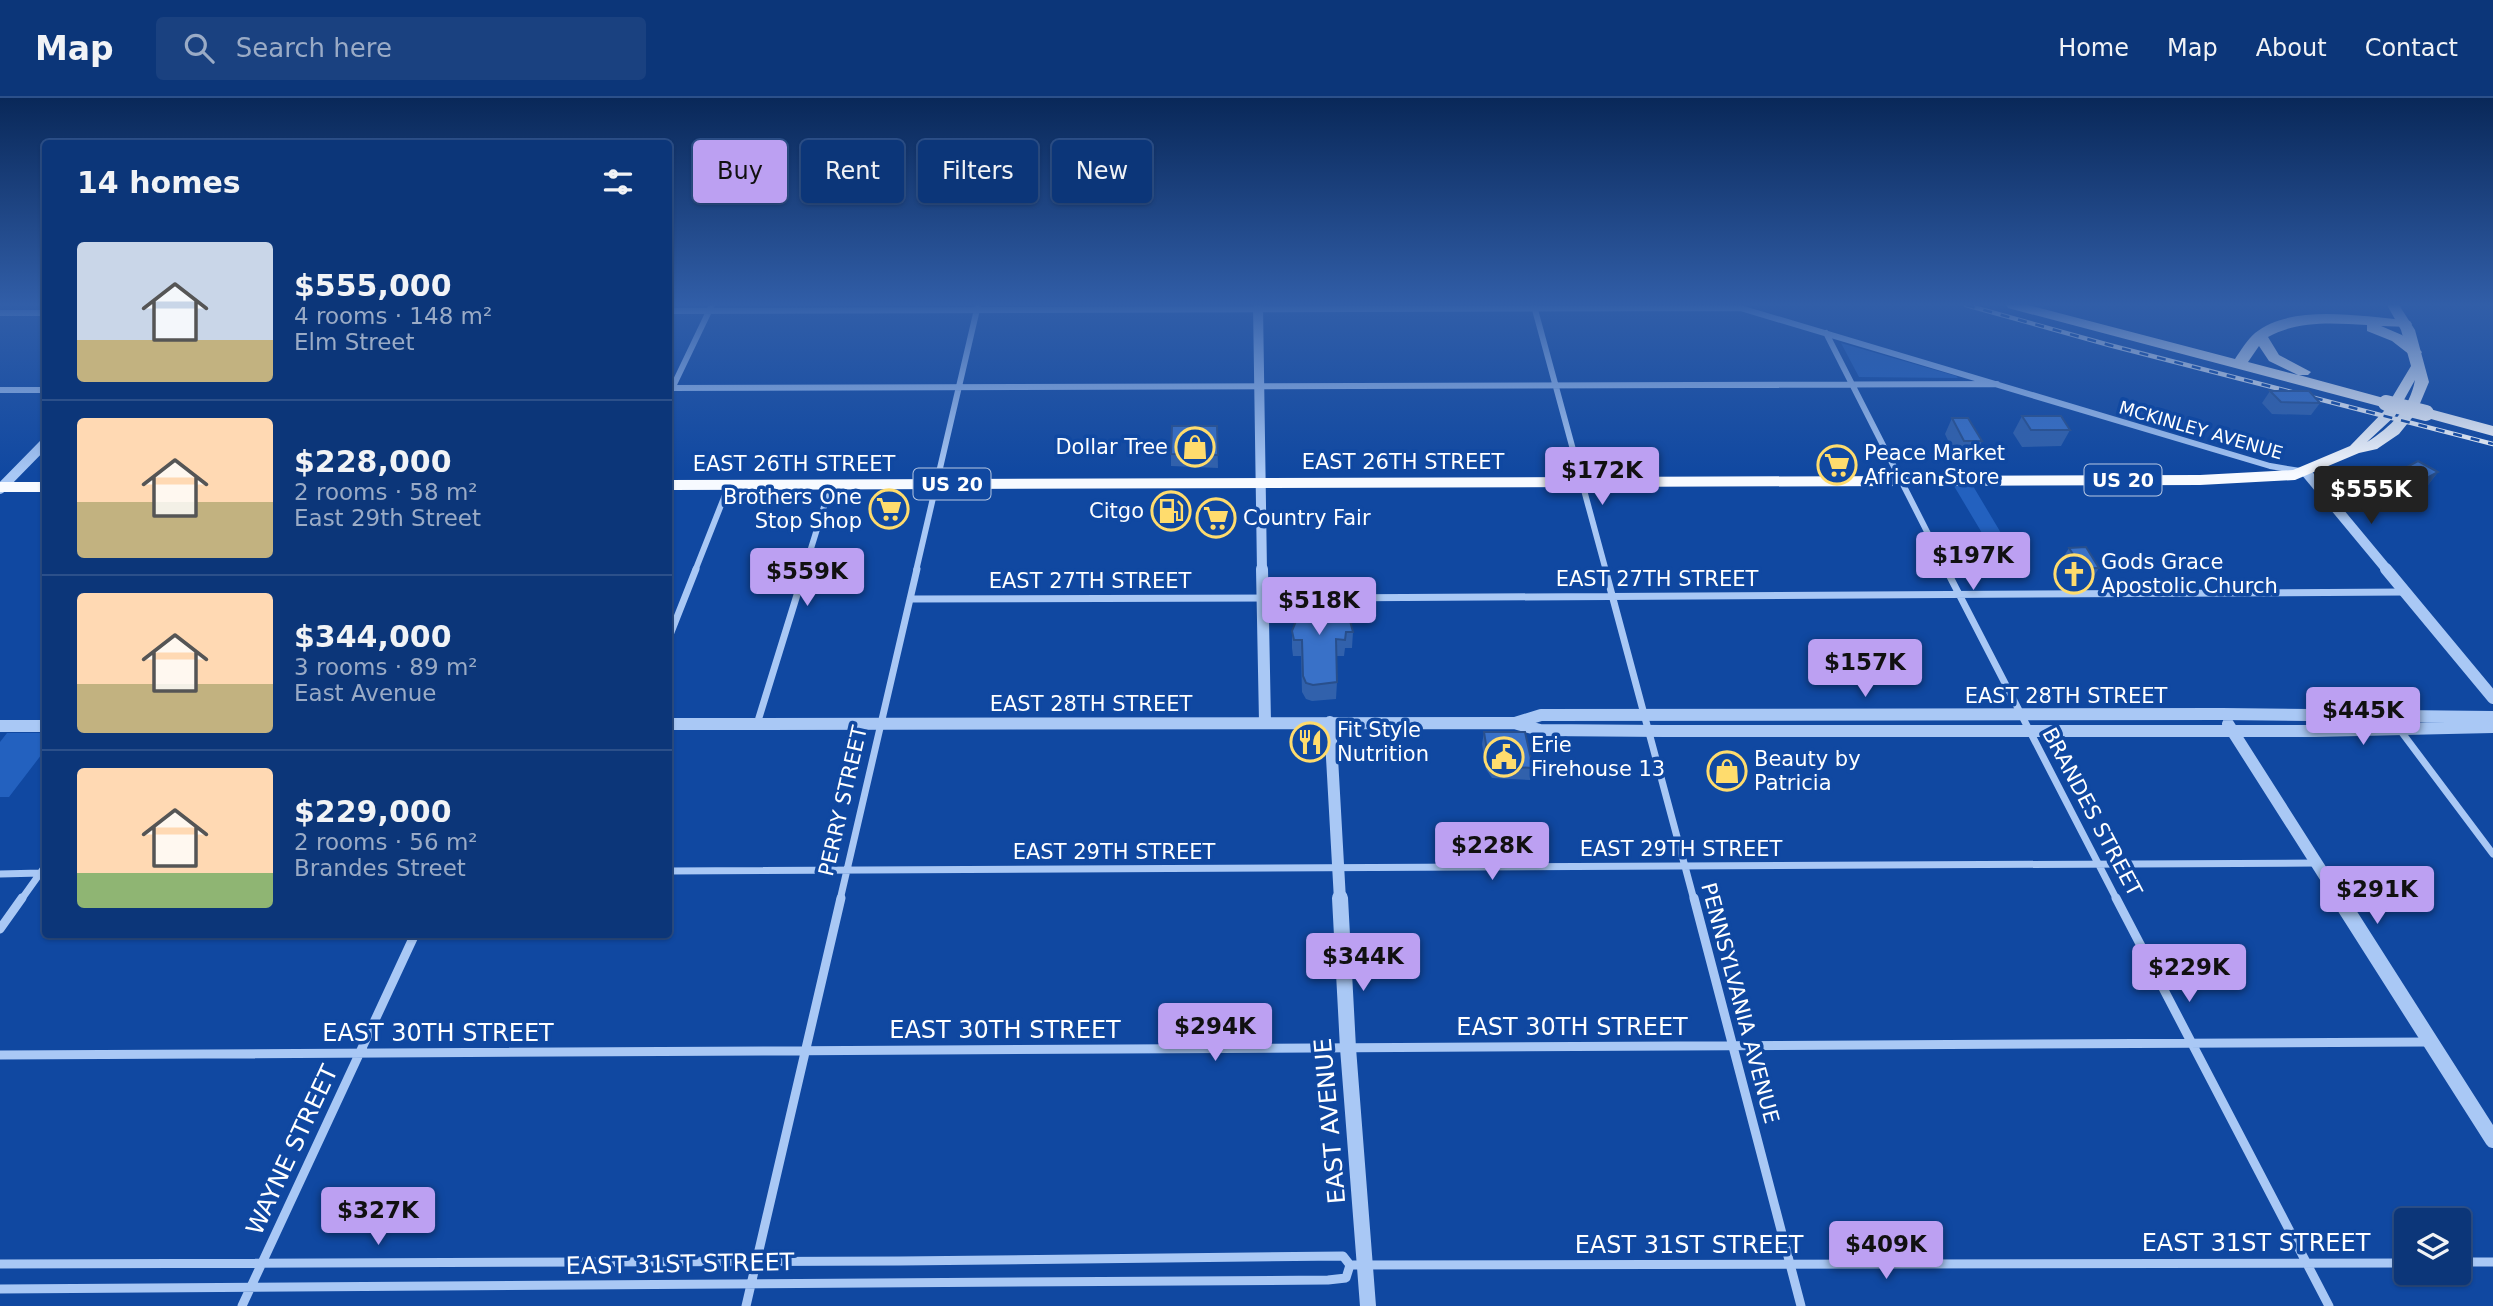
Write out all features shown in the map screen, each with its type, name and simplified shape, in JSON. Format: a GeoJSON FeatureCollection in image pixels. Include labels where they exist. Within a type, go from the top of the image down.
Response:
{"type":"FeatureCollection","features":[{"type":"Feature","properties":{"kind":"highway"},"geometry":{"type":"LineString","coordinates":[[2246,361],[2443,413],[2493,422]]}},
{"type":"Feature","properties":{"kind":"highway"},"geometry":{"type":"LineString","coordinates":[[2248,361],[2303,372],[2374,395]]}},
{"type":"Feature","properties":{"kind":"highway"},"geometry":{"type":"LineString","coordinates":[[2281,361],[2303,372]]}},
{"type":"Feature","properties":{"kind":"highway"},"geometry":{"type":"LineString","coordinates":[[2443,413],[2493,431]]}},
{"type":"Feature","properties":{"kind":"main road","name":"US 20"},"geometry":{"type":"LineString","coordinates":[[2305,471],[2355,449],[2372,446],[2402,423],[2415,404],[2422,382],[2415,361]]}},
{"type":"Feature","properties":{"kind":"main road","name":"EAST 26TH STREET"},"geometry":{"type":"LineString","coordinates":[[672,485],[2232,479],[2290,476],[2305,471]]}},
{"type":"Feature","properties":{"kind":"main road"},"geometry":{"type":"LineString","coordinates":[[1,488],[42,487]]}},
{"type":"Feature","properties":{"kind":"street"},"geometry":{"type":"LineString","coordinates":[[672,386],[684,361]]}},
{"type":"Feature","properties":{"kind":"street","name":"PERRY STREET"},"geometry":{"type":"LineString","coordinates":[[746,1306],[965,361]]}},
{"type":"Feature","properties":{"kind":"street"},"geometry":{"type":"LineString","coordinates":[[1259,361],[1265,722]]}},
{"type":"Feature","properties":{"kind":"street","name":"PENNSYLVANIA AVENUE"},"geometry":{"type":"LineString","coordinates":[[1549,361],[1734,1046],[1801,1306]]}},
{"type":"Feature","properties":{"kind":"street","name":"BRANDES STREET"},"geometry":{"type":"LineString","coordinates":[[1840,361],[2021,716],[2329,1306]]}},
{"type":"Feature","properties":{"kind":"street","name":"MCKINLEY AVENUE"},"geometry":{"type":"LineString","coordinates":[[1921,361],[2274,467],[2305,471]]}},
{"type":"Feature","properties":{"kind":"street"},"geometry":{"type":"LineString","coordinates":[[672,388],[1997,384]]}},
{"type":"Feature","properties":{"kind":"street"},"geometry":{"type":"LineString","coordinates":[[0,390],[42,390]]}},
{"type":"Feature","properties":{"kind":"street"},"geometry":{"type":"LineString","coordinates":[[1,488],[42,446]]}},
{"type":"Feature","properties":{"kind":"street"},"geometry":{"type":"LineString","coordinates":[[2305,471],[2493,698]]}},
{"type":"Feature","properties":{"kind":"street"},"geometry":{"type":"LineString","coordinates":[[672,630],[729,485]]}},
{"type":"Feature","properties":{"kind":"street"},"geometry":{"type":"LineString","coordinates":[[757,724],[831,485]]}},
{"type":"Feature","properties":{"kind":"street","name":"EAST 27TH STREET"},"geometry":{"type":"LineString","coordinates":[[909,599],[2405,592]]}},
{"type":"Feature","properties":{"kind":"street"},"geometry":{"type":"LineString","coordinates":[[2222,714],[2491,1134]]}},
{"type":"Feature","properties":{"kind":"street","name":"EAST 28TH STREET"},"geometry":{"type":"LineString","coordinates":[[1514,723],[1541,716],[2222,714],[2493,717]]}},
{"type":"Feature","properties":{"kind":"street","name":"EAST 28TH STREET"},"geometry":{"type":"LineString","coordinates":[[672,724],[1330,722],[1514,723],[1540,730],[2029,731],[2493,727]]}},
{"type":"Feature","properties":{"kind":"street","name":"EAST AVENUE"},"geometry":{"type":"LineString","coordinates":[[1330,722],[1358,1265],[1368,1306]]}},
{"type":"Feature","properties":{"kind":"street"},"geometry":{"type":"LineString","coordinates":[[0,726],[42,726]]}},
{"type":"Feature","properties":{"kind":"street"},"geometry":{"type":"LineString","coordinates":[[2400,729],[2493,854]]}},
{"type":"Feature","properties":{"kind":"street","name":"EAST 29TH STREET"},"geometry":{"type":"LineString","coordinates":[[672,871],[2316,863]]}},
{"type":"Feature","properties":{"kind":"street"},"geometry":{"type":"LineString","coordinates":[[0,874],[42,873]]}},
{"type":"Feature","properties":{"kind":"street"},"geometry":{"type":"LineString","coordinates":[[0,929],[42,874]]}},
{"type":"Feature","properties":{"kind":"street","name":"WAYNE STREET"},"geometry":{"type":"LineString","coordinates":[[242,1306],[413,938]]}},
{"type":"Feature","properties":{"kind":"street","name":"EAST 30TH STREET"},"geometry":{"type":"LineString","coordinates":[[0,1055],[2430,1042]]}},
{"type":"Feature","properties":{"kind":"street","name":"EAST 31ST STREET"},"geometry":{"type":"LineString","coordinates":[[0,1264],[756,1262],[1343,1256],[1358,1265],[2394,1263]]}},
{"type":"Feature","properties":{"kind":"street"},"geometry":{"type":"LineString","coordinates":[[2471,1262],[2493,1262]]}},
{"type":"Feature","properties":{"kind":"street","name":"EAST 31ST STREET"},"geometry":{"type":"LineString","coordinates":[[0,1289],[1328,1280],[1346,1278],[1358,1265]]}},
{"type":"Feature","properties":{"kind":"shaded area"},"geometry":{"type":"Polygon","coordinates":[[[1851,361],[1905,361],[1958,378],[1859,377],[1851,361]]]}},
{"type":"Feature","properties":{"kind":"shaded area"},"geometry":{"type":"Polygon","coordinates":[[[1954,486],[1973,486],[2001,533],[1982,533],[1954,486]]]}},
{"type":"Feature","properties":{"kind":"shaded area"},"geometry":{"type":"Polygon","coordinates":[[[7,733],[42,733],[42,754],[9,797],[0,797],[0,742],[7,733]]]}},
{"type":"Feature","properties":{"kind":"building"},"geometry":{"type":"Polygon","coordinates":[[[2270,391],[2309,391],[2320,403],[2281,402],[2270,391]]]}},
{"type":"Feature","properties":{"kind":"building"},"geometry":{"type":"Polygon","coordinates":[[[2022,416],[2061,416],[2070,430],[2031,430],[2022,416]]]}},
{"type":"Feature","properties":{"kind":"building"},"geometry":{"type":"Polygon","coordinates":[[[1952,418],[1968,418],[1982,441],[1964,441],[1952,418]]]}},
{"type":"Feature","properties":{"kind":"building"},"geometry":{"type":"Polygon","coordinates":[[[1172,426],[1217,426],[1218,455],[1171,454],[1172,426]]]}},
{"type":"Feature","properties":{"kind":"building"},"geometry":{"type":"Polygon","coordinates":[[[2418,461],[2438,472],[2412,486],[2392,475],[2418,461]]]}},
{"type":"Feature","properties":{"kind":"building"},"geometry":{"type":"Polygon","coordinates":[[[2086,547],[2099,568],[2082,568],[2069,548],[2086,547]]]}},
{"type":"Feature","properties":{"kind":"building"},"geometry":{"type":"Polygon","coordinates":[[[1300,593],[1332,593],[1334,617],[1349,617],[1353,632],[1346,632],[1345,640],[1336,639],[1337,682],[1313,685],[1306,683],[1303,676],[1302,640],[1294,640],[1292,631],[1300,593]]]}},
{"type":"Feature","properties":{"kind":"building"},"geometry":{"type":"Polygon","coordinates":[[[1484,732],[1525,732],[1533,768],[1494,766],[1488,757],[1484,732]]]}},
{"type":"Feature","properties":{"kind":"railway"},"geometry":{"type":"LineString","coordinates":[[2173,361],[2493,444]]}},
{"type":"Feature","properties":{"kind":"place","name":"Dollar Tree"},"geometry":{"type":"Point","coordinates":[1195,447]}},
{"type":"Feature","properties":{"kind":"place","name":"Peace Market African Store"},"geometry":{"type":"Point","coordinates":[1837,465]}},
{"type":"Feature","properties":{"kind":"place","name":"Brothers One Stop Shop"},"geometry":{"type":"Point","coordinates":[889,509]}},
{"type":"Feature","properties":{"kind":"place","name":"Citgo"},"geometry":{"type":"Point","coordinates":[1171,511]}},
{"type":"Feature","properties":{"kind":"place","name":"Country Fair"},"geometry":{"type":"Point","coordinates":[1216,518]}},
{"type":"Feature","properties":{"kind":"place","name":"Gods Grace Apostolic Church"},"geometry":{"type":"Point","coordinates":[2074,574]}},
{"type":"Feature","properties":{"kind":"place","name":"Fit Style Nutrition"},"geometry":{"type":"Point","coordinates":[1310,742]}},
{"type":"Feature","properties":{"kind":"place","name":"Erie Firehouse 13"},"geometry":{"type":"Point","coordinates":[1504,757]}},
{"type":"Feature","properties":{"kind":"place","name":"Beauty by Patricia"},"geometry":{"type":"Point","coordinates":[1727,771]}}]}
